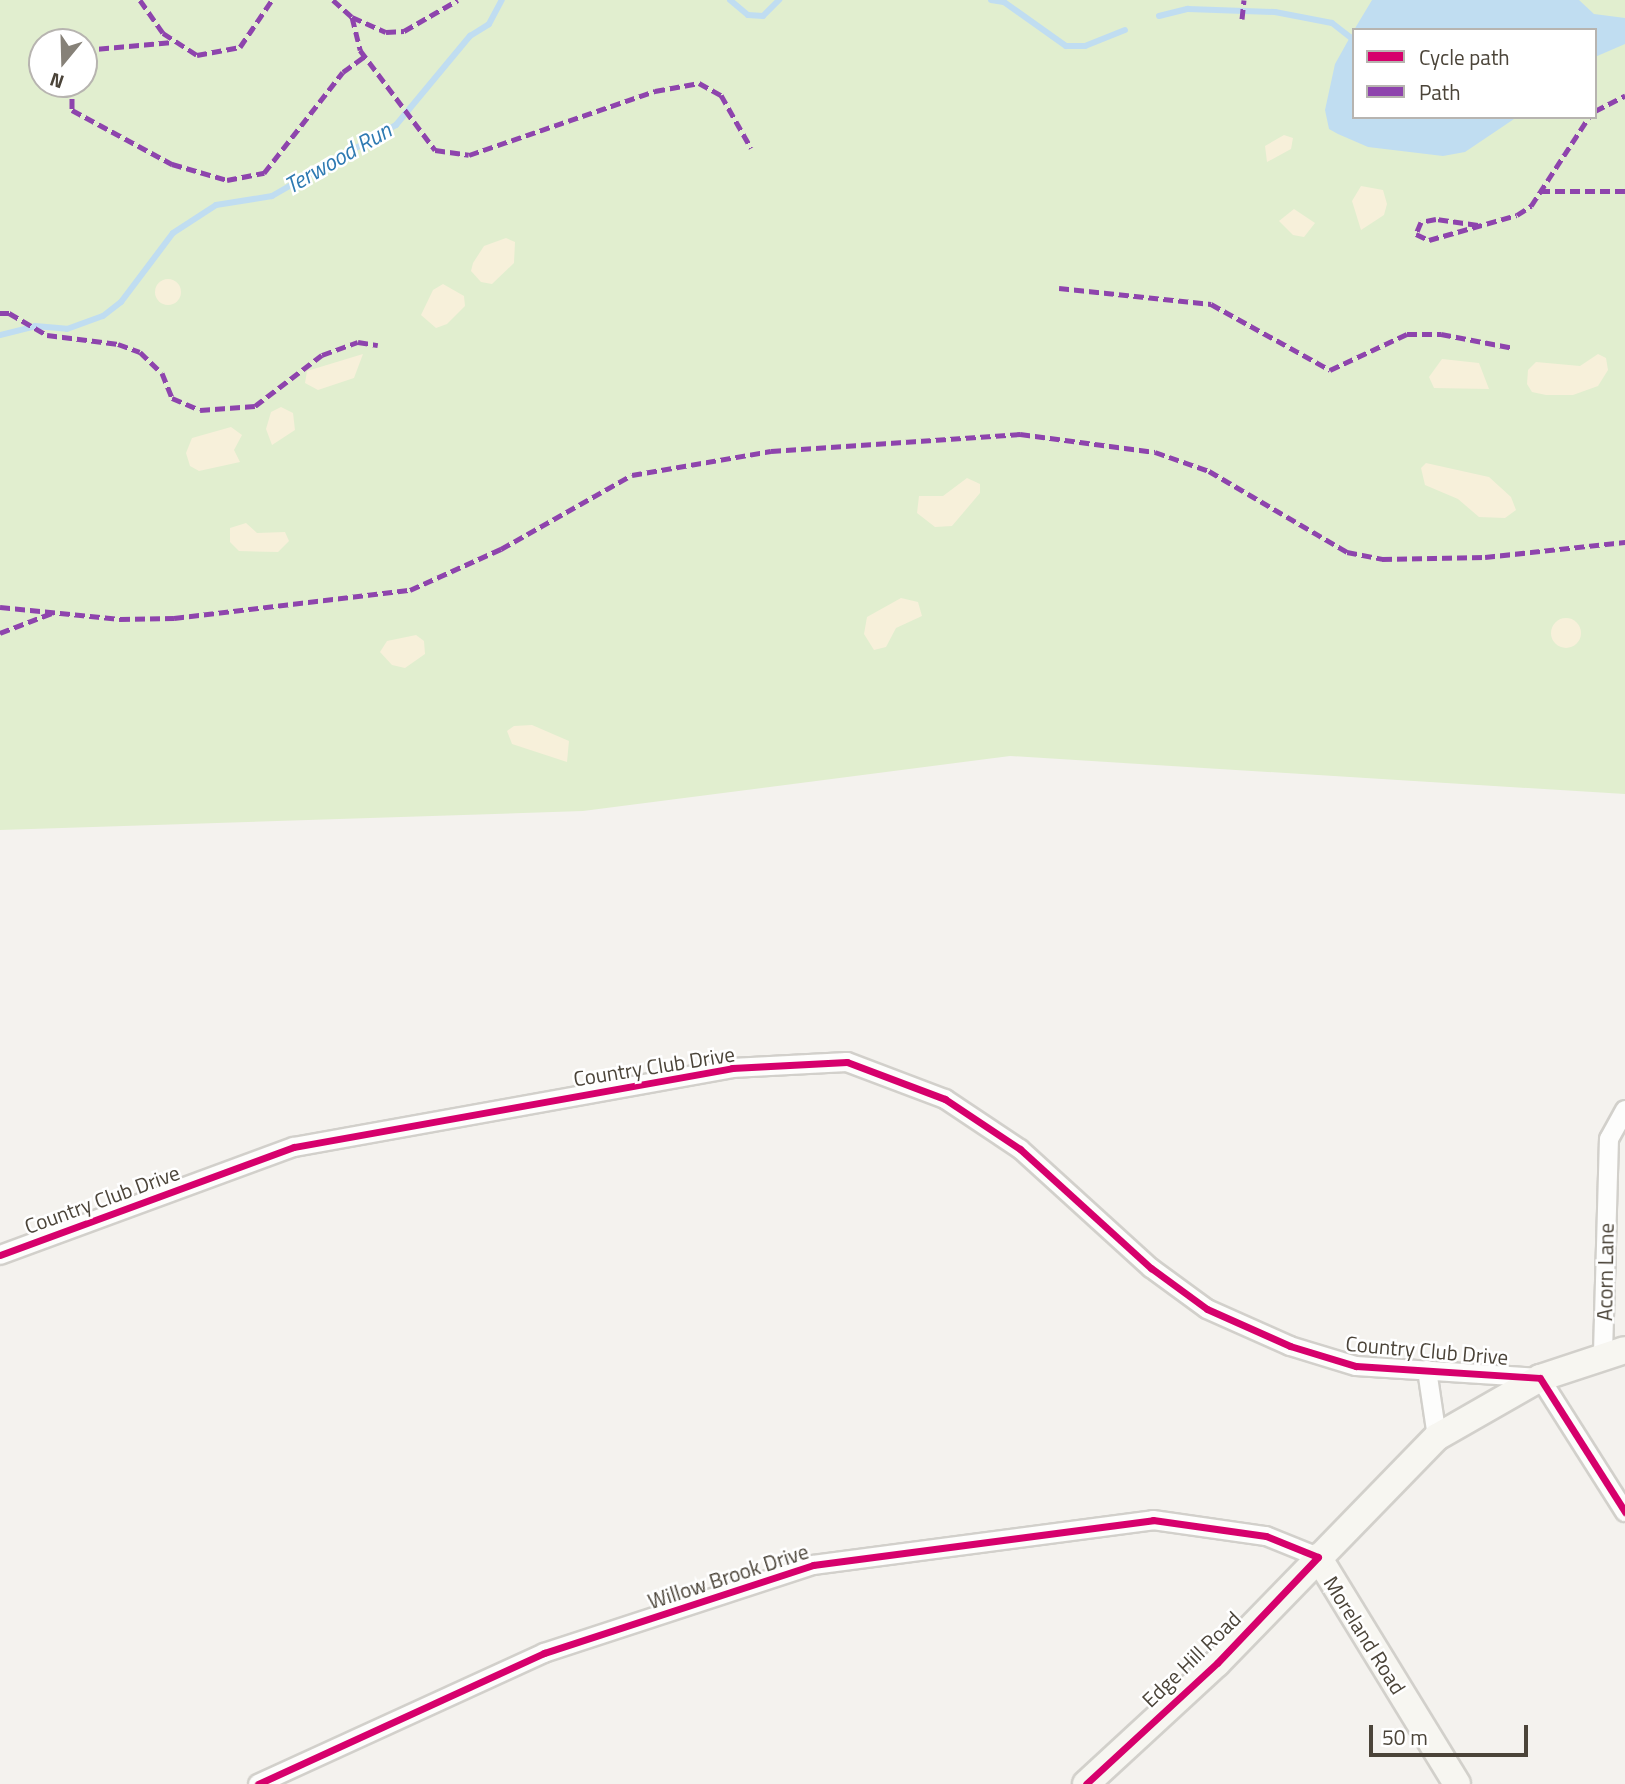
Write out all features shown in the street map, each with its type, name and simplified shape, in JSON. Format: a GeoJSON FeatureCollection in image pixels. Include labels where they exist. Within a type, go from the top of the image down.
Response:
{"type":"FeatureCollection","features":[{"type":"Feature","properties":{"kind":"main road","name":"Edge Hill Road"},"geometry":{"type":"LineString","coordinates":[[1086,1784],[1217,1663],[1437,1437],[1540,1378],[1614,1352]]}},
{"type":"Feature","properties":{"kind":"main road","name":"Moreland Road"},"geometry":{"type":"LineString","coordinates":[[1318,1557],[1457,1784]]}},
{"type":"Feature","properties":{"kind":"street","name":"Country Club Drive"},"geometry":{"type":"LineString","coordinates":[[0,1255],[294,1147],[732,1068],[848,1062],[946,1099],[1020,1149],[1151,1268],[1208,1308],[1290,1346],[1356,1366],[1540,1378]]}},
{"type":"Feature","properties":{"kind":"street","name":"Acorn Lane"},"geometry":{"type":"LineString","coordinates":[[1614,1352],[1609,1139],[1625,1110]]}},
{"type":"Feature","properties":{"kind":"street"},"geometry":{"type":"LineString","coordinates":[[1427,1370],[1437,1437]]}},
{"type":"Feature","properties":{"kind":"street"},"geometry":{"type":"LineString","coordinates":[[1540,1378],[1625,1513]]}},
{"type":"Feature","properties":{"kind":"street","name":"Willow Brook Drive"},"geometry":{"type":"LineString","coordinates":[[258,1784],[544,1653],[814,1565],[1153,1520],[1266,1536],[1318,1557]]}},
{"type":"Feature","properties":{"kind":"green space"},"geometry":{"type":"Polygon","coordinates":[[[0,0],[1625,0],[1625,794],[1010,756],[583,811],[0,830],[0,0]]]}},
{"type":"Feature","properties":{"kind":"sand"},"geometry":{"type":"Polygon","coordinates":[[[1284,135],[1293,138],[1291,149],[1267,162],[1265,146],[1284,135]]]}},
{"type":"Feature","properties":{"kind":"sand"},"geometry":{"type":"Polygon","coordinates":[[[1361,186],[1383,190],[1387,204],[1384,215],[1361,230],[1352,201],[1361,186]]]}},
{"type":"Feature","properties":{"kind":"sand"},"geometry":{"type":"Polygon","coordinates":[[[1294,209],[1315,223],[1304,237],[1293,235],[1279,221],[1294,209]]]}},
{"type":"Feature","properties":{"kind":"sand"},"geometry":{"type":"Polygon","coordinates":[[[506,238],[515,242],[514,263],[492,284],[481,282],[471,271],[473,263],[484,246],[506,238]]]}},
{"type":"Feature","properties":{"kind":"sand"},"geometry":{"type":"Polygon","coordinates":[[[168,279],[177,283],[181,292],[177,301],[168,305],[159,301],[155,292],[159,283],[168,279]]]}},
{"type":"Feature","properties":{"kind":"sand"},"geometry":{"type":"Polygon","coordinates":[[[443,284],[464,296],[465,306],[447,324],[436,328],[421,315],[433,290],[443,284]]]}},
{"type":"Feature","properties":{"kind":"sand"},"geometry":{"type":"Polygon","coordinates":[[[363,354],[354,378],[318,390],[305,383],[307,371],[363,354]]]}},
{"type":"Feature","properties":{"kind":"sand"},"geometry":{"type":"Polygon","coordinates":[[[1598,354],[1606,358],[1608,370],[1598,386],[1573,395],[1546,395],[1532,392],[1527,384],[1528,370],[1536,362],[1580,366],[1598,354]]]}},
{"type":"Feature","properties":{"kind":"sand"},"geometry":{"type":"Polygon","coordinates":[[[1442,359],[1479,363],[1489,389],[1434,388],[1429,377],[1442,359]]]}},
{"type":"Feature","properties":{"kind":"sand"},"geometry":{"type":"Polygon","coordinates":[[[281,407],[293,413],[295,430],[272,445],[266,429],[271,412],[281,407]]]}},
{"type":"Feature","properties":{"kind":"sand"},"geometry":{"type":"Polygon","coordinates":[[[231,427],[242,435],[234,450],[240,462],[199,471],[190,466],[186,453],[192,438],[231,427]]]}},
{"type":"Feature","properties":{"kind":"sand"},"geometry":{"type":"Polygon","coordinates":[[[1426,463],[1489,477],[1511,497],[1516,510],[1505,518],[1479,517],[1458,499],[1425,485],[1421,468],[1426,463]]]}},
{"type":"Feature","properties":{"kind":"sand"},"geometry":{"type":"Polygon","coordinates":[[[967,478],[980,484],[980,493],[952,526],[935,527],[917,513],[919,496],[943,496],[967,478]]]}},
{"type":"Feature","properties":{"kind":"sand"},"geometry":{"type":"Polygon","coordinates":[[[246,523],[257,533],[285,532],[289,541],[278,552],[239,551],[230,542],[230,528],[246,523]]]}},
{"type":"Feature","properties":{"kind":"sand"},"geometry":{"type":"Polygon","coordinates":[[[901,598],[918,602],[922,616],[896,628],[886,647],[874,650],[864,634],[867,617],[901,598]]]}},
{"type":"Feature","properties":{"kind":"sand"},"geometry":{"type":"Polygon","coordinates":[[[1566,618],[1577,622],[1581,633],[1577,644],[1566,648],[1555,644],[1551,633],[1555,622],[1566,618]]]}},
{"type":"Feature","properties":{"kind":"sand"},"geometry":{"type":"Polygon","coordinates":[[[416,635],[424,641],[425,654],[405,668],[392,665],[380,652],[387,641],[416,635]]]}},
{"type":"Feature","properties":{"kind":"sand"},"geometry":{"type":"Polygon","coordinates":[[[532,725],[569,741],[567,762],[512,744],[507,731],[514,726],[532,725]]]}},
{"type":"Feature","properties":{"kind":"water"},"geometry":{"type":"Polygon","coordinates":[[[1372,0],[1579,0],[1594,14],[1625,18],[1625,44],[1597,56],[1597,28],[1355,28],[1372,0]]]}},
{"type":"Feature","properties":{"kind":"water"},"geometry":{"type":"Polygon","coordinates":[[[1352,34],[1352,119],[1514,119],[1465,152],[1443,156],[1368,147],[1329,129],[1325,110],[1335,64],[1352,34]]]}},
{"type":"Feature","properties":{"kind":"waterway","name":"Terwood Run"},"geometry":{"type":"LineString","coordinates":[[0,335],[35,326],[67,329],[103,316],[121,302],[173,233],[216,205],[272,196],[396,125],[470,36],[489,24],[502,0]]}},
{"type":"Feature","properties":{"kind":"waterway","name":"Terwood Run"},"geometry":{"type":"LineString","coordinates":[[730,0],[748,15],[763,16],[779,0]]}},
{"type":"Feature","properties":{"kind":"waterway","name":"Terwood Run"},"geometry":{"type":"LineString","coordinates":[[991,0],[1004,2],[1066,46],[1085,46],[1125,30]]}},
{"type":"Feature","properties":{"kind":"waterway","name":"Terwood Run"},"geometry":{"type":"LineString","coordinates":[[1159,16],[1188,9],[1275,12],[1332,23],[1350,37]]}},
{"type":"Feature","properties":{"kind":"marked path"},"geometry":{"type":"LineString","coordinates":[[140,0],[163,33],[197,55],[240,47],[272,0]]}},
{"type":"Feature","properties":{"kind":"marked path"},"geometry":{"type":"LineString","coordinates":[[333,0],[352,17],[360,50],[435,150],[469,155],[655,91],[699,83],[721,95],[751,148]]}},
{"type":"Feature","properties":{"kind":"marked path"},"geometry":{"type":"LineString","coordinates":[[352,17],[386,32],[404,31],[458,0]]}},
{"type":"Feature","properties":{"kind":"marked path"},"geometry":{"type":"LineString","coordinates":[[1242,19],[1244,0]]}},
{"type":"Feature","properties":{"kind":"marked path"},"geometry":{"type":"LineString","coordinates":[[98,49],[173,42]]}},
{"type":"Feature","properties":{"kind":"marked path"},"geometry":{"type":"LineString","coordinates":[[72,98],[72,110],[172,164],[227,180],[264,173],[343,72],[364,57]]}},
{"type":"Feature","properties":{"kind":"marked path"},"geometry":{"type":"LineString","coordinates":[[1597,110],[1625,96]]}},
{"type":"Feature","properties":{"kind":"marked path"},"geometry":{"type":"LineString","coordinates":[[1478,225],[1436,219],[1421,222],[1416,234],[1429,240],[1517,215],[1531,206],[1588,119]]}},
{"type":"Feature","properties":{"kind":"marked path"},"geometry":{"type":"LineString","coordinates":[[1540,191],[1625,191]]}},
{"type":"Feature","properties":{"kind":"marked path"},"geometry":{"type":"LineString","coordinates":[[1059,288],[1211,304],[1330,370],[1407,334],[1441,334],[1514,348]]}},
{"type":"Feature","properties":{"kind":"marked path"},"geometry":{"type":"LineString","coordinates":[[0,313],[9,313],[47,335],[118,344],[140,352],[162,373],[172,398],[200,410],[255,406],[322,355],[358,342],[378,345]]}},
{"type":"Feature","properties":{"kind":"marked path"},"geometry":{"type":"LineString","coordinates":[[0,607],[120,619],[174,618],[410,590],[501,549],[632,475],[771,451],[1020,434],[1155,452],[1209,471],[1347,552],[1382,559],[1485,557],[1625,542]]}},
{"type":"Feature","properties":{"kind":"marked path"},"geometry":{"type":"LineString","coordinates":[[0,633],[52,613]]}},
{"type":"Feature","properties":{"kind":"cycle path"},"geometry":{"type":"LineString","coordinates":[[0,1255],[294,1147],[732,1068],[847,1062],[945,1099],[1020,1149],[1151,1268],[1207,1309],[1290,1346],[1356,1366],[1540,1378],[1625,1512]]}},
{"type":"Feature","properties":{"kind":"cycle path"},"geometry":{"type":"LineString","coordinates":[[258,1784],[544,1653],[813,1565],[1153,1520],[1266,1536],[1318,1557],[1217,1663],[1086,1784]]}}]}
